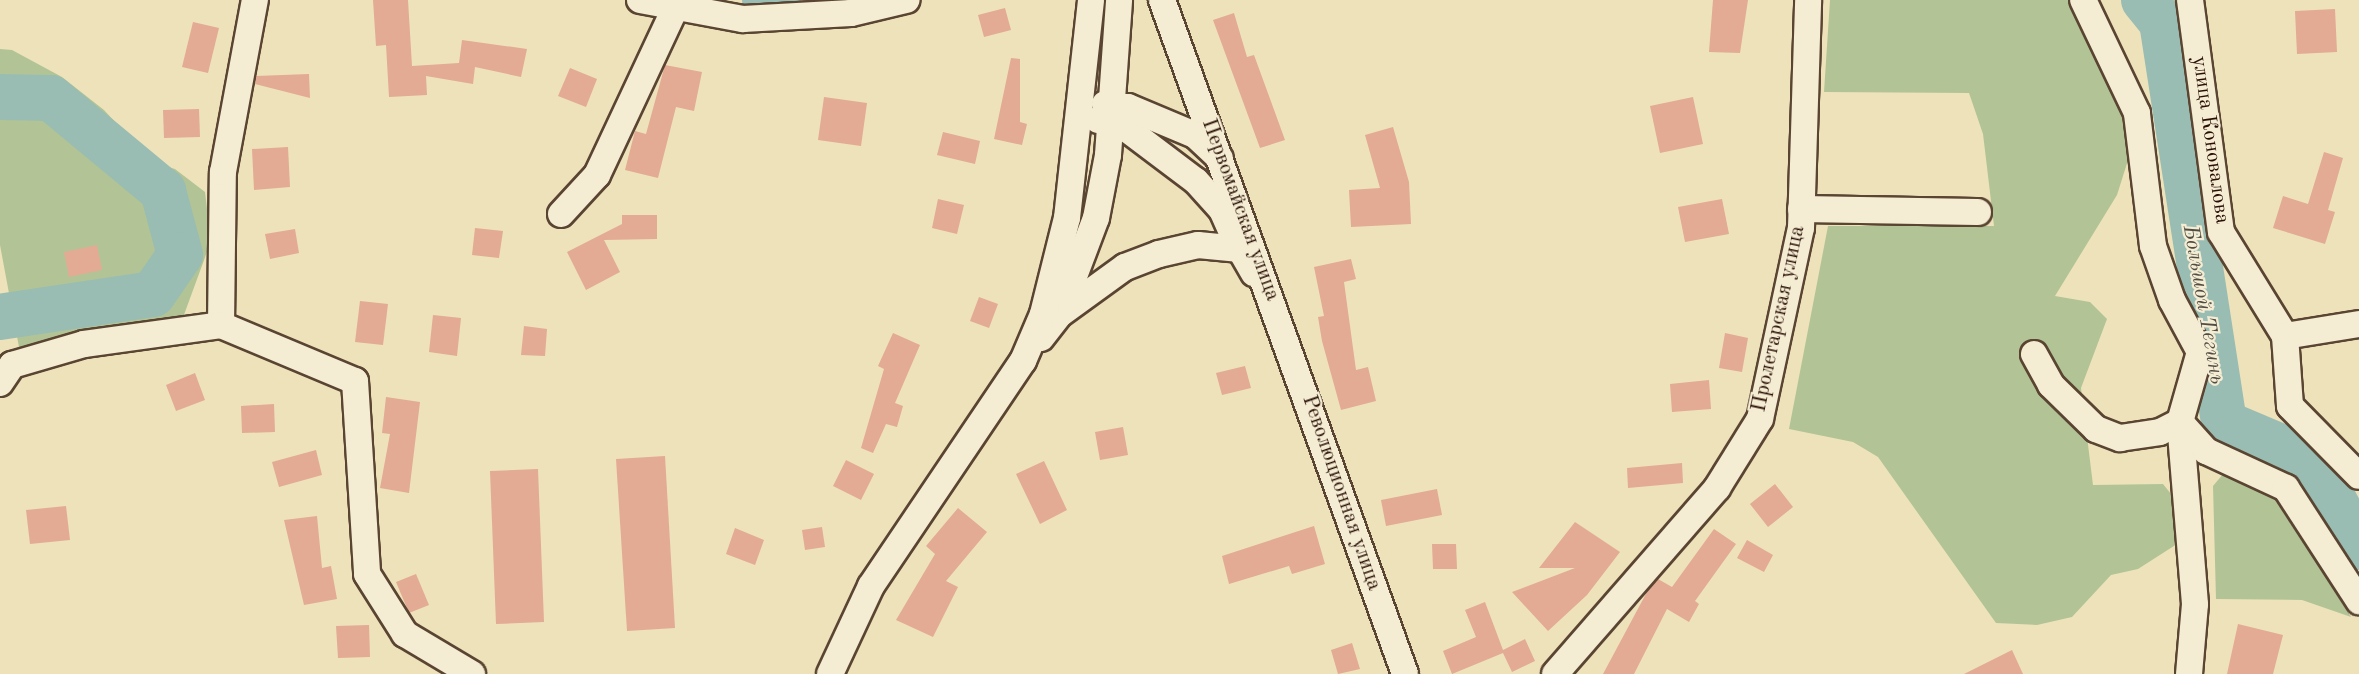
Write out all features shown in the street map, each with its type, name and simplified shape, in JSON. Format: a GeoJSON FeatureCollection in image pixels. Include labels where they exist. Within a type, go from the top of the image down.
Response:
{"type":"FeatureCollection","features":[{"type":"Feature","properties":{"kind":"street"},"geometry":{"type":"LineString","coordinates":[[221,325],[223,172],[255,0]]}},
{"type":"Feature","properties":{"kind":"street"},"geometry":{"type":"LineString","coordinates":[[640,0],[743,19],[851,13],[906,0]]}},
{"type":"Feature","properties":{"kind":"street"},"geometry":{"type":"LineString","coordinates":[[1051,314],[1073,178],[1087,60],[1091,0]]}},
{"type":"Feature","properties":{"kind":"street"},"geometry":{"type":"LineString","coordinates":[[830,674],[871,586],[1023,361],[1051,314],[1096,218],[1110,111],[1119,0]]}},
{"type":"Feature","properties":{"kind":"street","name":"Первомайская улица"},"geometry":{"type":"LineString","coordinates":[[1162,0],[1277,312]]}},
{"type":"Feature","properties":{"kind":"street","name":"Пролетарская улица"},"geometry":{"type":"LineString","coordinates":[[1555,674],[1717,488],[1760,419],[1801,209],[1808,0]]}},
{"type":"Feature","properties":{"kind":"street"},"geometry":{"type":"LineString","coordinates":[[2083,0],[2137,113],[2153,246],[2172,300],[2200,352],[2180,422],[2196,604],[2189,674]]}},
{"type":"Feature","properties":{"kind":"street","name":"улица Коновалова"},"geometry":{"type":"LineString","coordinates":[[2190,0],[2221,232],[2284,336],[2290,406],[2359,476]]}},
{"type":"Feature","properties":{"kind":"street"},"geometry":{"type":"LineString","coordinates":[[561,214],[597,175],[676,6]]}},
{"type":"Feature","properties":{"kind":"street"},"geometry":{"type":"LineString","coordinates":[[1087,60],[1094,88],[1110,111],[1196,181],[1222,210],[1240,249]]}},
{"type":"Feature","properties":{"kind":"street"},"geometry":{"type":"LineString","coordinates":[[1073,178],[1084,141],[1110,111],[1128,107],[1195,135],[1222,161]]}},
{"type":"Feature","properties":{"kind":"street"},"geometry":{"type":"LineString","coordinates":[[1801,209],[1978,212]]}},
{"type":"Feature","properties":{"kind":"street","name":"Первомайская улица"},"geometry":{"type":"LineString","coordinates":[[1051,314],[1125,267],[1159,254],[1198,245],[1240,249],[1277,312]]}},
{"type":"Feature","properties":{"kind":"street","name":"Революционная улица"},"geometry":{"type":"LineString","coordinates":[[1277,312],[1406,674]]}},
{"type":"Feature","properties":{"kind":"street"},"geometry":{"type":"LineString","coordinates":[[2284,336],[2359,324]]}},
{"type":"Feature","properties":{"kind":"street"},"geometry":{"type":"LineString","coordinates":[[0,383],[12,365],[84,344],[221,325],[355,381],[367,574],[405,634],[472,674]]}},
{"type":"Feature","properties":{"kind":"street"},"geometry":{"type":"LineString","coordinates":[[2034,354],[2051,385],[2096,429],[2120,438],[2160,432],[2180,422]]}},
{"type":"Feature","properties":{"kind":"street"},"geometry":{"type":"LineString","coordinates":[[2180,422],[2206,450],[2286,488],[2359,602]]}},
{"type":"Feature","properties":{"kind":"green space"},"geometry":{"type":"Polygon","coordinates":[[[1830,0],[2077,0],[2131,113],[2129,157],[2117,195],[2055,296],[2090,302],[2107,319],[2081,388],[2093,485],[2163,484],[2175,499],[2177,544],[2138,569],[2111,575],[2072,617],[2037,625],[1996,623],[1878,457],[1853,442],[1789,429],[1828,226],[1994,226],[1983,134],[1969,93],[1824,92],[1830,0]]]}},
{"type":"Feature","properties":{"kind":"green space"},"geometry":{"type":"Polygon","coordinates":[[[0,49],[12,50],[62,77],[104,110],[152,162],[175,169],[205,192],[211,241],[181,323],[78,332],[21,358],[0,245],[0,49]]]}},
{"type":"Feature","properties":{"kind":"green space"},"geometry":{"type":"Polygon","coordinates":[[[2223,474],[2237,475],[2283,503],[2351,617],[2302,600],[2216,599],[2213,486],[2223,474]]]}},
{"type":"Feature","properties":{"kind":"building"},"geometry":{"type":"Polygon","coordinates":[[[373,0],[408,0],[412,66],[459,63],[462,40],[527,49],[521,77],[475,67],[473,84],[426,76],[427,95],[389,97],[386,45],[376,46],[373,0]]]}},
{"type":"Feature","properties":{"kind":"building"},"geometry":{"type":"Polygon","coordinates":[[[1713,0],[1748,0],[1740,53],[1709,52],[1713,0]]]}},
{"type":"Feature","properties":{"kind":"building"},"geometry":{"type":"Polygon","coordinates":[[[1005,8],[1011,30],[984,37],[978,15],[1005,8]]]}},
{"type":"Feature","properties":{"kind":"building"},"geometry":{"type":"Polygon","coordinates":[[[2335,9],[2337,52],[2297,54],[2295,11],[2335,9]]]}},
{"type":"Feature","properties":{"kind":"building"},"geometry":{"type":"Polygon","coordinates":[[[1234,13],[1247,57],[1254,55],[1285,140],[1260,148],[1213,20],[1234,13]]]}},
{"type":"Feature","properties":{"kind":"building"},"geometry":{"type":"Polygon","coordinates":[[[193,22],[219,28],[208,73],[182,67],[193,22]]]}},
{"type":"Feature","properties":{"kind":"building"},"geometry":{"type":"Polygon","coordinates":[[[1011,58],[1020,59],[1020,122],[1027,124],[1022,145],[994,139],[1011,58]]]}},
{"type":"Feature","properties":{"kind":"building"},"geometry":{"type":"Polygon","coordinates":[[[665,65],[702,72],[694,111],[676,107],[658,178],[625,170],[635,131],[646,134],[665,65]]]}},
{"type":"Feature","properties":{"kind":"building"},"geometry":{"type":"Polygon","coordinates":[[[570,68],[597,79],[586,107],[558,96],[570,68]]]}},
{"type":"Feature","properties":{"kind":"building"},"geometry":{"type":"Polygon","coordinates":[[[309,74],[310,98],[255,84],[256,76],[309,74]]]}},
{"type":"Feature","properties":{"kind":"building"},"geometry":{"type":"Polygon","coordinates":[[[824,97],[867,103],[861,146],[818,140],[824,97]]]}},
{"type":"Feature","properties":{"kind":"building"},"geometry":{"type":"Polygon","coordinates":[[[1693,97],[1703,144],[1660,153],[1650,106],[1693,97]]]}},
{"type":"Feature","properties":{"kind":"building"},"geometry":{"type":"Polygon","coordinates":[[[199,109],[200,137],[164,138],[163,110],[199,109]]]}},
{"type":"Feature","properties":{"kind":"building"},"geometry":{"type":"Polygon","coordinates":[[[1393,127],[1409,182],[1411,224],[1351,227],[1349,190],[1380,188],[1365,135],[1393,127]]]}},
{"type":"Feature","properties":{"kind":"building"},"geometry":{"type":"Polygon","coordinates":[[[943,132],[980,141],[975,164],[937,155],[943,132]]]}},
{"type":"Feature","properties":{"kind":"building"},"geometry":{"type":"Polygon","coordinates":[[[288,147],[290,187],[254,190],[252,149],[288,147]]]}},
{"type":"Feature","properties":{"kind":"building"},"geometry":{"type":"Polygon","coordinates":[[[2324,152],[2343,158],[2328,210],[2335,212],[2325,244],[2273,228],[2283,196],[2308,204],[2324,152]]]}},
{"type":"Feature","properties":{"kind":"building"},"geometry":{"type":"Polygon","coordinates":[[[938,199],[964,205],[957,234],[932,228],[938,199]]]}},
{"type":"Feature","properties":{"kind":"building"},"geometry":{"type":"Polygon","coordinates":[[[1722,199],[1729,234],[1685,242],[1678,207],[1722,199]]]}},
{"type":"Feature","properties":{"kind":"building"},"geometry":{"type":"Polygon","coordinates":[[[622,215],[657,215],[657,239],[604,240],[620,272],[586,290],[567,252],[622,224],[622,215]]]}},
{"type":"Feature","properties":{"kind":"building"},"geometry":{"type":"Polygon","coordinates":[[[475,228],[503,231],[499,258],[472,255],[475,228]]]}},
{"type":"Feature","properties":{"kind":"building"},"geometry":{"type":"Polygon","coordinates":[[[295,229],[299,253],[270,259],[265,234],[295,229]]]}},
{"type":"Feature","properties":{"kind":"building"},"geometry":{"type":"Polygon","coordinates":[[[97,245],[102,270],[69,277],[64,252],[97,245]]]}},
{"type":"Feature","properties":{"kind":"building"},"geometry":{"type":"Polygon","coordinates":[[[1351,259],[1356,279],[1344,282],[1356,370],[1368,367],[1376,401],[1341,410],[1322,341],[1318,317],[1324,316],[1314,267],[1351,259]]]}},
{"type":"Feature","properties":{"kind":"building"},"geometry":{"type":"Polygon","coordinates":[[[979,297],[998,304],[989,328],[970,321],[979,297]]]}},
{"type":"Feature","properties":{"kind":"building"},"geometry":{"type":"Polygon","coordinates":[[[360,301],[388,304],[383,345],[355,342],[360,301]]]}},
{"type":"Feature","properties":{"kind":"building"},"geometry":{"type":"Polygon","coordinates":[[[433,315],[461,318],[457,356],[429,352],[433,315]]]}},
{"type":"Feature","properties":{"kind":"building"},"geometry":{"type":"Polygon","coordinates":[[[524,326],[547,329],[545,356],[521,355],[524,326]]]}},
{"type":"Feature","properties":{"kind":"building"},"geometry":{"type":"Polygon","coordinates":[[[893,333],[920,345],[895,403],[903,406],[897,427],[886,424],[873,453],[861,448],[884,369],[878,366],[893,333]]]}},
{"type":"Feature","properties":{"kind":"building"},"geometry":{"type":"Polygon","coordinates":[[[1725,333],[1748,338],[1742,372],[1719,368],[1725,333]]]}},
{"type":"Feature","properties":{"kind":"building"},"geometry":{"type":"Polygon","coordinates":[[[1245,366],[1251,388],[1222,395],[1216,373],[1245,366]]]}},
{"type":"Feature","properties":{"kind":"building"},"geometry":{"type":"Polygon","coordinates":[[[195,373],[205,400],[176,411],[166,385],[195,373]]]}},
{"type":"Feature","properties":{"kind":"building"},"geometry":{"type":"Polygon","coordinates":[[[1709,380],[1711,409],[1672,412],[1670,384],[1709,380]]]}},
{"type":"Feature","properties":{"kind":"building"},"geometry":{"type":"Polygon","coordinates":[[[386,397],[420,402],[409,493],[380,488],[390,434],[382,433],[386,397]]]}},
{"type":"Feature","properties":{"kind":"building"},"geometry":{"type":"Polygon","coordinates":[[[274,404],[275,432],[242,433],[241,406],[274,404]]]}},
{"type":"Feature","properties":{"kind":"building"},"geometry":{"type":"Polygon","coordinates":[[[1123,427],[1128,455],[1100,460],[1095,432],[1123,427]]]}},
{"type":"Feature","properties":{"kind":"building"},"geometry":{"type":"Polygon","coordinates":[[[316,450],[322,475],[279,487],[272,462],[316,450]]]}},
{"type":"Feature","properties":{"kind":"building"},"geometry":{"type":"Polygon","coordinates":[[[665,456],[675,628],[627,631],[616,459],[665,456]]]}},
{"type":"Feature","properties":{"kind":"building"},"geometry":{"type":"Polygon","coordinates":[[[846,460],[874,474],[861,500],[833,486],[846,460]]]}},
{"type":"Feature","properties":{"kind":"building"},"geometry":{"type":"Polygon","coordinates":[[[1044,461],[1067,510],[1040,524],[1016,474],[1044,461]]]}},
{"type":"Feature","properties":{"kind":"building"},"geometry":{"type":"Polygon","coordinates":[[[1682,463],[1683,483],[1628,488],[1627,468],[1682,463]]]}},
{"type":"Feature","properties":{"kind":"building"},"geometry":{"type":"Polygon","coordinates":[[[538,469],[544,622],[496,624],[490,471],[538,469]]]}},
{"type":"Feature","properties":{"kind":"building"},"geometry":{"type":"Polygon","coordinates":[[[1775,484],[1793,507],[1768,527],[1750,504],[1775,484]]]}},
{"type":"Feature","properties":{"kind":"building"},"geometry":{"type":"Polygon","coordinates":[[[1437,489],[1442,515],[1386,526],[1381,500],[1437,489]]]}},
{"type":"Feature","properties":{"kind":"building"},"geometry":{"type":"Polygon","coordinates":[[[66,506],[70,540],[30,544],[26,510],[66,506]]]}},
{"type":"Feature","properties":{"kind":"building"},"geometry":{"type":"Polygon","coordinates":[[[958,508],[987,532],[946,581],[958,587],[933,637],[896,620],[935,554],[926,546],[958,508]]]}},
{"type":"Feature","properties":{"kind":"building"},"geometry":{"type":"Polygon","coordinates":[[[317,516],[322,568],[331,566],[337,599],[304,605],[284,520],[317,516]]]}},
{"type":"Feature","properties":{"kind":"building"},"geometry":{"type":"Polygon","coordinates":[[[1575,522],[1620,552],[1587,595],[1548,631],[1512,592],[1575,568],[1539,568],[1575,522]]]}},
{"type":"Feature","properties":{"kind":"building"},"geometry":{"type":"Polygon","coordinates":[[[1314,526],[1325,564],[1292,574],[1289,566],[1229,584],[1222,556],[1314,526]]]}},
{"type":"Feature","properties":{"kind":"building"},"geometry":{"type":"Polygon","coordinates":[[[822,527],[825,547],[805,550],[802,530],[822,527]]]}},
{"type":"Feature","properties":{"kind":"building"},"geometry":{"type":"Polygon","coordinates":[[[735,528],[764,540],[755,565],[726,554],[735,528]]]}},
{"type":"Feature","properties":{"kind":"building"},"geometry":{"type":"Polygon","coordinates":[[[1714,529],[1736,544],[1695,601],[1699,604],[1689,622],[1667,609],[1634,674],[1603,674],[1648,590],[1658,579],[1672,587],[1714,529]]]}},
{"type":"Feature","properties":{"kind":"building"},"geometry":{"type":"Polygon","coordinates":[[[1747,540],[1773,555],[1764,572],[1737,558],[1747,540]]]}},
{"type":"Feature","properties":{"kind":"building"},"geometry":{"type":"Polygon","coordinates":[[[1432,544],[1456,544],[1457,569],[1433,569],[1432,544]]]}},
{"type":"Feature","properties":{"kind":"building"},"geometry":{"type":"Polygon","coordinates":[[[416,574],[429,605],[409,613],[396,582],[416,574]]]}},
{"type":"Feature","properties":{"kind":"building"},"geometry":{"type":"Polygon","coordinates":[[[1485,602],[1503,650],[1525,639],[1535,661],[1512,672],[1503,653],[1452,674],[1443,651],[1476,637],[1465,610],[1485,602]]]}},
{"type":"Feature","properties":{"kind":"building"},"geometry":{"type":"Polygon","coordinates":[[[2238,624],[2283,635],[2273,674],[2227,674],[2238,624]]]}},
{"type":"Feature","properties":{"kind":"building"},"geometry":{"type":"Polygon","coordinates":[[[369,625],[370,657],[338,658],[336,626],[369,625]]]}},
{"type":"Feature","properties":{"kind":"building"},"geometry":{"type":"Polygon","coordinates":[[[1352,643],[1360,669],[1338,674],[1331,650],[1352,643]]]}},
{"type":"Feature","properties":{"kind":"building"},"geometry":{"type":"Polygon","coordinates":[[[2012,650],[2023,674],[1964,674],[2012,650]]]}},
{"type":"Feature","properties":{"kind":"waterway","name":"Большой Тегинь"},"geometry":{"type":"LineString","coordinates":[[765,0],[778,0]]}},
{"type":"Feature","properties":{"kind":"waterway","name":"Большой Тегинь"},"geometry":{"type":"LineString","coordinates":[[2144,0],[2162,22],[2224,423],[2312,460],[2359,547]]}},
{"type":"Feature","properties":{"kind":"waterway","name":"Большой Тегинь"},"geometry":{"type":"LineString","coordinates":[[0,97],[51,98],[163,191],[180,255],[153,294],[0,317]]}}]}
